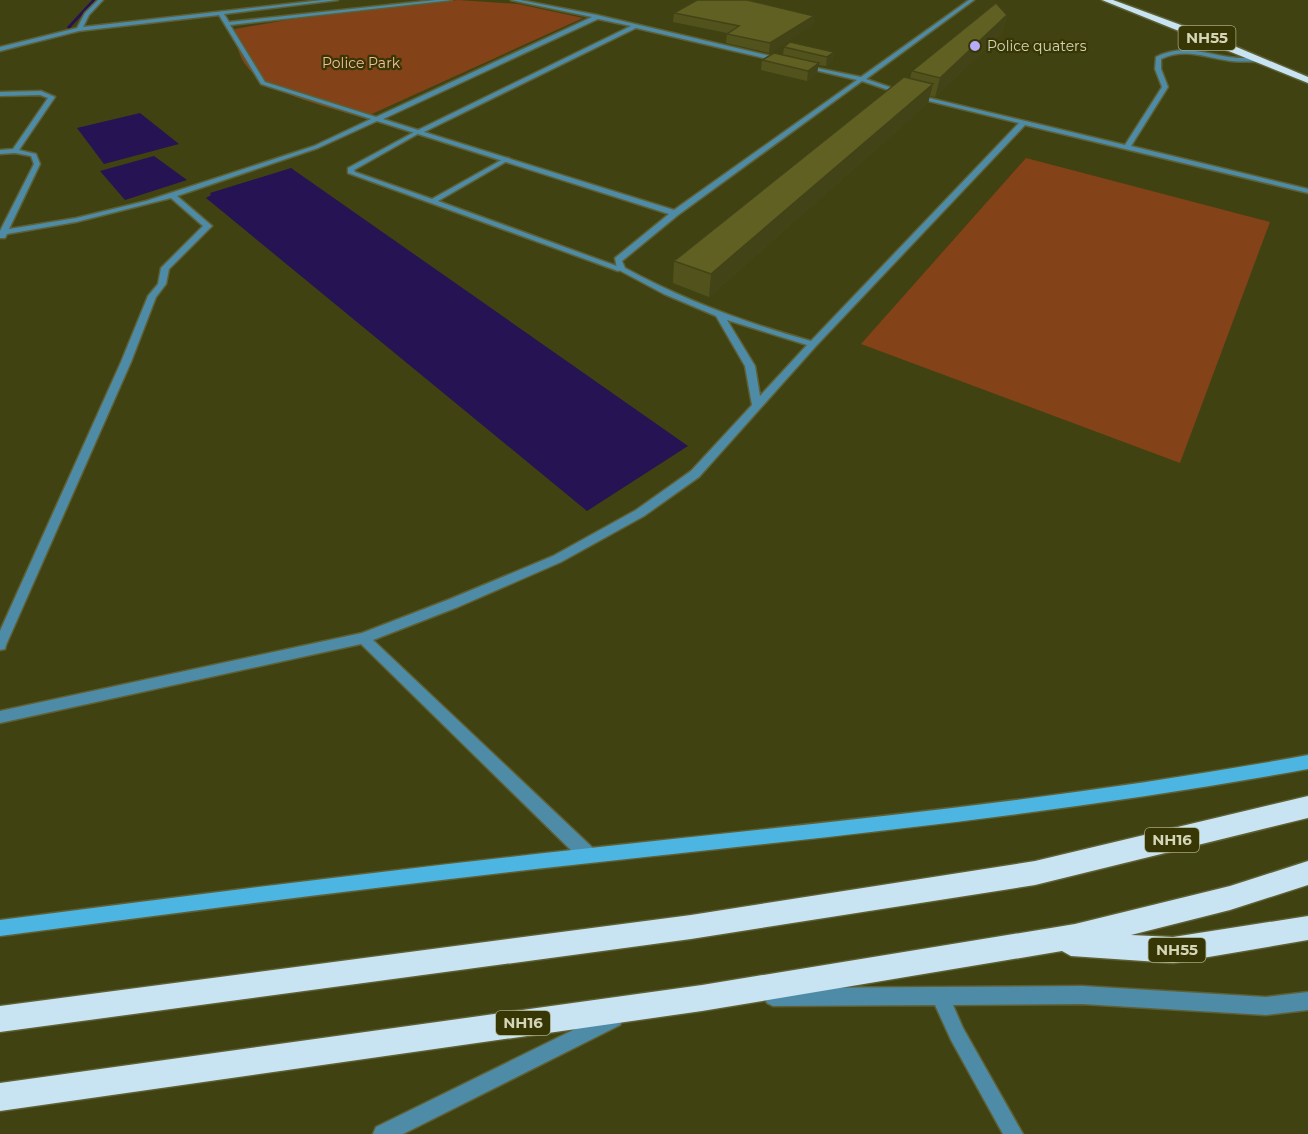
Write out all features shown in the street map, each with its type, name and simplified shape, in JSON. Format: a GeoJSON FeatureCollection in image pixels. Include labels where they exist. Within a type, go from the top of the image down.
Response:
{"type":"FeatureCollection","features":[{"type":"Feature","properties":{"kind":"highway","name":"NH55"},"geometry":{"type":"LineString","coordinates":[[1106,0],[1308,80]]}},
{"type":"Feature","properties":{"kind":"highway","name":"NH16"},"geometry":{"type":"LineString","coordinates":[[0,1019],[691,927],[1035,873],[1308,807]]}},
{"type":"Feature","properties":{"kind":"highway","name":"NH16"},"geometry":{"type":"LineString","coordinates":[[0,1096],[702,998],[1075,936],[1230,898],[1308,873]]}},
{"type":"Feature","properties":{"kind":"highway","name":"NH55"},"geometry":{"type":"LineString","coordinates":[[1045,941],[1173,950],[1308,928]]}},
{"type":"Feature","properties":{"kind":"street"},"geometry":{"type":"LineString","coordinates":[[79,28],[87,14],[101,0]]}},
{"type":"Feature","properties":{"kind":"street"},"geometry":{"type":"LineString","coordinates":[[0,49],[79,28],[336,0]]}},
{"type":"Feature","properties":{"kind":"street"},"geometry":{"type":"LineString","coordinates":[[227,24],[450,0]]}},
{"type":"Feature","properties":{"kind":"street"},"geometry":{"type":"LineString","coordinates":[[513,0],[597,17],[861,79],[902,93],[1308,190]]}},
{"type":"Feature","properties":{"kind":"street"},"geometry":{"type":"LineString","coordinates":[[621,269],[618,260],[675,213],[972,0]]}},
{"type":"Feature","properties":{"kind":"street"},"geometry":{"type":"LineString","coordinates":[[221,14],[263,83],[380,118],[675,213]]}},
{"type":"Feature","properties":{"kind":"street"},"geometry":{"type":"LineString","coordinates":[[1,235],[76,220],[172,195],[316,147],[597,17]]}},
{"type":"Feature","properties":{"kind":"street"},"geometry":{"type":"LineString","coordinates":[[636,26],[420,131],[350,169],[352,173],[621,269],[643,282],[767,332],[813,344]]}},
{"type":"Feature","properties":{"kind":"street"},"geometry":{"type":"LineString","coordinates":[[1128,147],[1165,87],[1158,69],[1158,58],[1181,49],[1231,58],[1260,60]]}},
{"type":"Feature","properties":{"kind":"street"},"geometry":{"type":"LineString","coordinates":[[0,94],[41,93],[52,97],[15,151]]}},
{"type":"Feature","properties":{"kind":"street"},"geometry":{"type":"LineString","coordinates":[[0,717],[363,638],[454,603],[557,559],[640,513],[695,474],[813,344],[1023,123]]}},
{"type":"Feature","properties":{"kind":"street"},"geometry":{"type":"LineString","coordinates":[[0,152],[15,151],[34,155],[37,164],[1,235]]}},
{"type":"Feature","properties":{"kind":"street"},"geometry":{"type":"LineString","coordinates":[[432,202],[507,159]]}},
{"type":"Feature","properties":{"kind":"street"},"geometry":{"type":"LineString","coordinates":[[0,645],[126,362],[152,296],[162,284],[165,268],[208,226],[172,195]]}},
{"type":"Feature","properties":{"kind":"street"},"geometry":{"type":"LineString","coordinates":[[718,313],[750,366],[757,405]]}},
{"type":"Feature","properties":{"kind":"street"},"geometry":{"type":"LineString","coordinates":[[363,638],[588,855]]}},
{"type":"Feature","properties":{"kind":"street"},"geometry":{"type":"LineString","coordinates":[[0,928],[588,855],[979,813],[1219,780],[1308,762]]}},
{"type":"Feature","properties":{"kind":"street"},"geometry":{"type":"LineString","coordinates":[[702,998],[1082,995],[1266,1006],[1308,1001]]}},
{"type":"Feature","properties":{"kind":"street"},"geometry":{"type":"LineString","coordinates":[[940,996],[957,1034],[1013,1134]]}},
{"type":"Feature","properties":{"kind":"street"},"geometry":{"type":"LineString","coordinates":[[383,1134],[639,1006]]}},
{"type":"Feature","properties":{"kind":"green space","name":"Police Park"},"geometry":{"type":"Polygon","coordinates":[[[458,0],[518,4],[583,18],[363,118],[301,99],[271,86],[248,68],[242,60],[237,44],[235,29],[292,19],[458,0]]]}},
{"type":"Feature","properties":{"kind":"green space"},"geometry":{"type":"Polygon","coordinates":[[[1026,158],[1270,222],[1180,463],[861,344],[1026,158]]]}},
{"type":"Feature","properties":{"kind":"shaded area"},"geometry":{"type":"Polygon","coordinates":[[[140,113],[179,144],[104,164],[77,128],[140,113]]]}},
{"type":"Feature","properties":{"kind":"shaded area"},"geometry":{"type":"Polygon","coordinates":[[[154,156],[187,180],[125,200],[100,171],[154,156]]]}},
{"type":"Feature","properties":{"kind":"shaded area"},"geometry":{"type":"Polygon","coordinates":[[[291,168],[688,446],[587,511],[206,198],[211,195],[210,193],[291,168]]]}},
{"type":"Feature","properties":{"kind":"building"},"geometry":{"type":"Polygon","coordinates":[[[697,0],[747,0],[814,16],[770,43],[727,34],[739,26],[674,13],[697,0]]]}},
{"type":"Feature","properties":{"kind":"building"},"geometry":{"type":"Polygon","coordinates":[[[996,3],[1007,15],[940,78],[912,71],[996,3]]]}},
{"type":"Feature","properties":{"kind":"building"},"geometry":{"type":"Polygon","coordinates":[[[790,42],[834,52],[827,57],[784,47],[790,42]]]}},
{"type":"Feature","properties":{"kind":"building"},"geometry":{"type":"Polygon","coordinates":[[[774,53],[819,63],[808,71],[762,60],[774,53]]]}},
{"type":"Feature","properties":{"kind":"building"},"geometry":{"type":"Polygon","coordinates":[[[904,77],[933,84],[711,274],[674,261],[904,77]]]}},
{"type":"Feature","properties":{"kind":"waterway"},"geometry":{"type":"LineString","coordinates":[[0,51],[72,33],[69,27],[94,0]]}},
{"type":"Feature","properties":{"kind":"place","name":"Police quaters"},"geometry":{"type":"Point","coordinates":[975,46]}}]}
